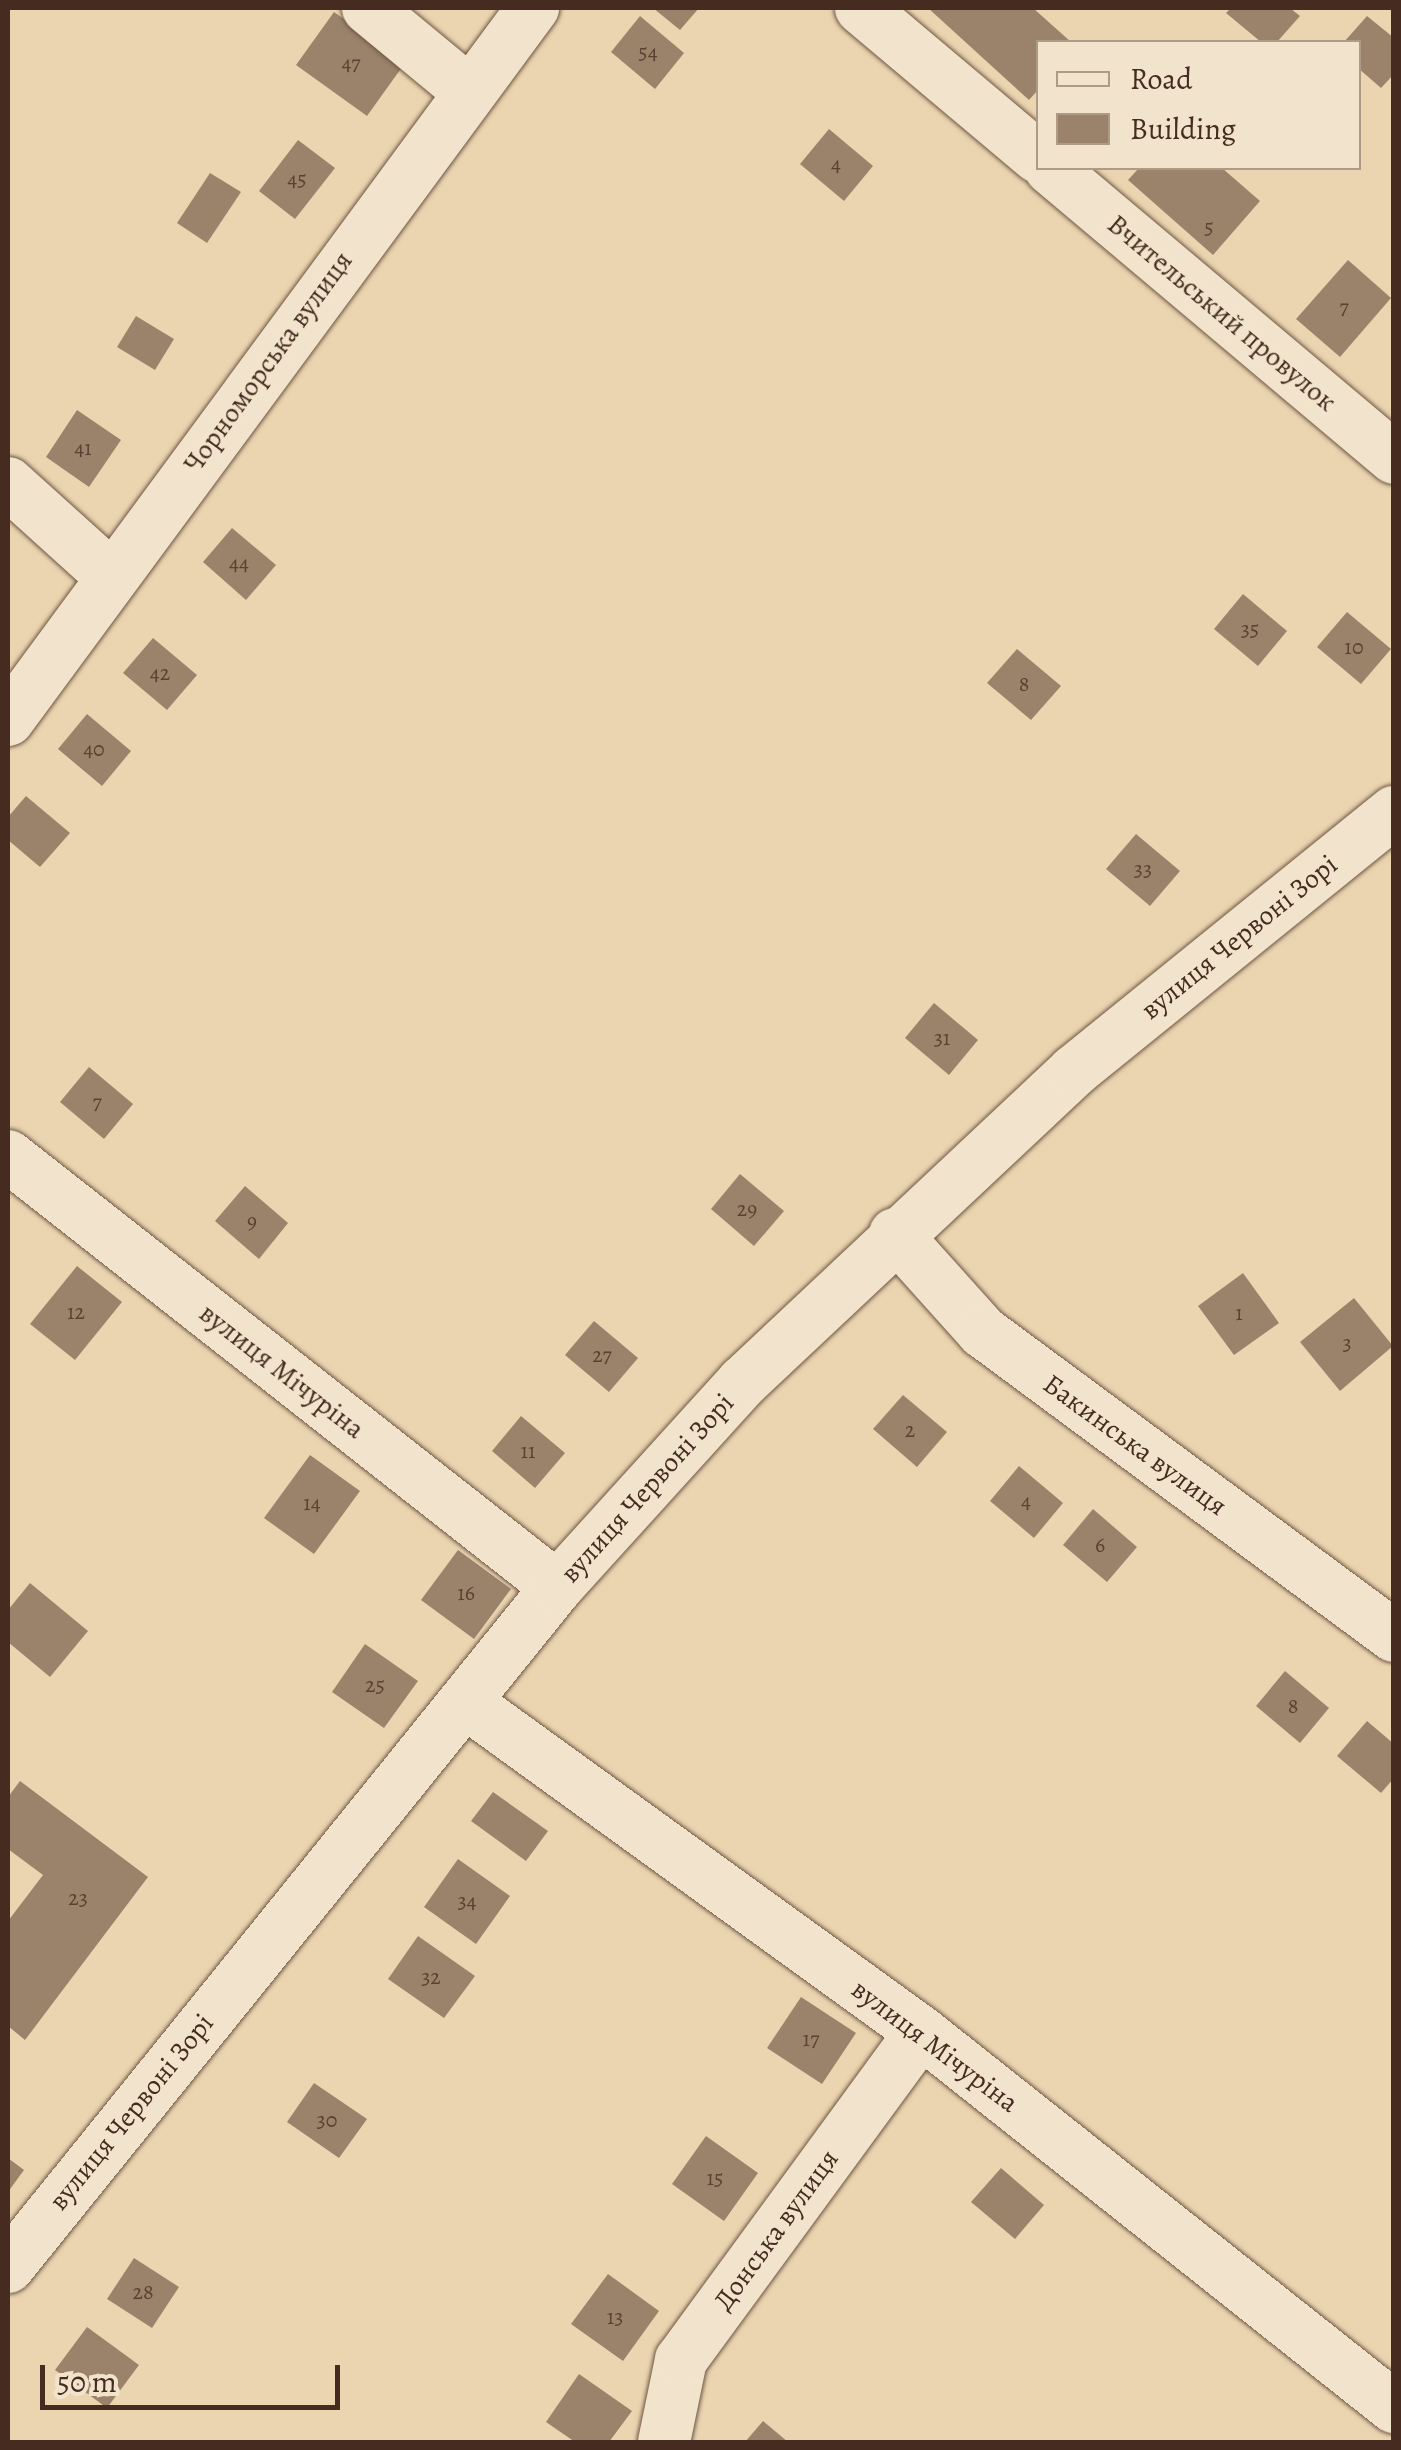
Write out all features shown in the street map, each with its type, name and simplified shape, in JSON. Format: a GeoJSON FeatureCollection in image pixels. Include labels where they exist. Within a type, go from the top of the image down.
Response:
{"type":"FeatureCollection","features":[{"type":"Feature","properties":{"kind":"street"},"geometry":{"type":"LineString","coordinates":[[368,8],[466,90]]}},
{"type":"Feature","properties":{"kind":"street","name":"Чорноморська вулиця"},"geometry":{"type":"LineString","coordinates":[[8,720],[466,90],[534,8]]}},
{"type":"Feature","properties":{"kind":"street"},"geometry":{"type":"LineString","coordinates":[[861,8],[1036,155]]}},
{"type":"Feature","properties":{"kind":"street","name":"Вчительський провулок"},"geometry":{"type":"LineString","coordinates":[[1052,170],[1394,458]]}},
{"type":"Feature","properties":{"kind":"street"},"geometry":{"type":"LineString","coordinates":[[8,484],[112,577]]}},
{"type":"Feature","properties":{"kind":"street","name":"вулиця Червоні Зорі"},"geometry":{"type":"LineString","coordinates":[[8,2267],[557,1587],[743,1382],[895,1234],[1074,1071],[1394,812]]}},
{"type":"Feature","properties":{"kind":"street","name":"вулиця Мічуріна"},"geometry":{"type":"LineString","coordinates":[[8,1156],[557,1587]]}},
{"type":"Feature","properties":{"kind":"street","name":"Бакинська вулиця"},"geometry":{"type":"LineString","coordinates":[[895,1234],[982,1332],[1394,1636]]}},
{"type":"Feature","properties":{"kind":"street","name":"вулиця Мічуріна"},"geometry":{"type":"LineString","coordinates":[[464,1702],[921,2032],[1394,2407]]}},
{"type":"Feature","properties":{"kind":"street","name":"Донська вулиця"},"geometry":{"type":"LineString","coordinates":[[664,2442],[681,2360],[921,2032]]}},
{"type":"Feature","properties":{"kind":"building"},"geometry":{"type":"Polygon","coordinates":[[[653,8],[699,8],[680,30],[653,8]]]}},
{"type":"Feature","properties":{"kind":"building"},"geometry":{"type":"Polygon","coordinates":[[[928,8],[1033,8],[1069,40],[1036,40],[1036,92],[1029,100],[928,8]]]}},
{"type":"Feature","properties":{"kind":"building"},"geometry":{"type":"Polygon","coordinates":[[[1231,8],[1290,8],[1300,16],[1279,40],[1259,40],[1226,13],[1231,8]]]}},
{"type":"Feature","properties":{"kind":"building"},"geometry":{"type":"Polygon","coordinates":[[[334,12],[405,63],[367,116],[296,65],[334,12]]]}},
{"type":"Feature","properties":{"kind":"building"},"geometry":{"type":"Polygon","coordinates":[[[640,16],[684,53],[655,89],[611,52],[640,16]]]}},
{"type":"Feature","properties":{"kind":"building"},"geometry":{"type":"Polygon","coordinates":[[[1367,16],[1394,38],[1394,74],[1381,88],[1361,71],[1361,40],[1346,40],[1367,16]]]}},
{"type":"Feature","properties":{"kind":"building"},"geometry":{"type":"Polygon","coordinates":[[[829,129],[873,166],[844,201],[800,164],[829,129]]]}},
{"type":"Feature","properties":{"kind":"building"},"geometry":{"type":"Polygon","coordinates":[[[298,140],[335,168],[295,219],[259,191],[298,140]]]}},
{"type":"Feature","properties":{"kind":"building"},"geometry":{"type":"Polygon","coordinates":[[[1137,170],[1224,170],[1260,201],[1213,255],[1128,180],[1137,170]]]}},
{"type":"Feature","properties":{"kind":"building"},"geometry":{"type":"Polygon","coordinates":[[[210,173],[241,192],[207,243],[177,223],[210,173]]]}},
{"type":"Feature","properties":{"kind":"building"},"geometry":{"type":"Polygon","coordinates":[[[1348,260],[1391,298],[1340,357],[1296,319],[1348,260]]]}},
{"type":"Feature","properties":{"kind":"building"},"geometry":{"type":"Polygon","coordinates":[[[136,316],[174,339],[155,370],[117,347],[136,316]]]}},
{"type":"Feature","properties":{"kind":"building"},"geometry":{"type":"Polygon","coordinates":[[[77,410],[121,440],[89,487],[46,457],[77,410]]]}},
{"type":"Feature","properties":{"kind":"building"},"geometry":{"type":"Polygon","coordinates":[[[232,528],[276,565],[246,600],[203,562],[232,528]]]}},
{"type":"Feature","properties":{"kind":"building"},"geometry":{"type":"Polygon","coordinates":[[[1243,594],[1287,631],[1258,666],[1214,629],[1243,594]]]}},
{"type":"Feature","properties":{"kind":"building"},"geometry":{"type":"Polygon","coordinates":[[[1347,612],[1391,649],[1361,684],[1317,647],[1347,612]]]}},
{"type":"Feature","properties":{"kind":"building"},"geometry":{"type":"Polygon","coordinates":[[[153,638],[197,675],[167,710],[123,673],[153,638]]]}},
{"type":"Feature","properties":{"kind":"building"},"geometry":{"type":"Polygon","coordinates":[[[1017,649],[1061,686],[1031,720],[987,683],[1017,649]]]}},
{"type":"Feature","properties":{"kind":"building"},"geometry":{"type":"Polygon","coordinates":[[[87,714],[131,751],[102,786],[58,749],[87,714]]]}},
{"type":"Feature","properties":{"kind":"building"},"geometry":{"type":"Polygon","coordinates":[[[26,796],[70,833],[40,867],[8,840],[8,817],[26,796]]]}},
{"type":"Feature","properties":{"kind":"building"},"geometry":{"type":"Polygon","coordinates":[[[1136,834],[1180,871],[1150,906],[1106,869],[1136,834]]]}},
{"type":"Feature","properties":{"kind":"building"},"geometry":{"type":"Polygon","coordinates":[[[934,1003],[978,1040],[949,1075],[905,1038],[934,1003]]]}},
{"type":"Feature","properties":{"kind":"building"},"geometry":{"type":"Polygon","coordinates":[[[89,1067],[133,1104],[104,1139],[60,1102],[89,1067]]]}},
{"type":"Feature","properties":{"kind":"building"},"geometry":{"type":"Polygon","coordinates":[[[740,1174],[784,1211],[754,1246],[711,1209],[740,1174]]]}},
{"type":"Feature","properties":{"kind":"building"},"geometry":{"type":"Polygon","coordinates":[[[245,1186],[288,1223],[259,1259],[215,1221],[245,1186]]]}},
{"type":"Feature","properties":{"kind":"building"},"geometry":{"type":"Polygon","coordinates":[[[77,1266],[122,1302],[75,1360],[30,1324],[77,1266]]]}},
{"type":"Feature","properties":{"kind":"building"},"geometry":{"type":"Polygon","coordinates":[[[1243,1273],[1279,1323],[1234,1355],[1198,1306],[1243,1273]]]}},
{"type":"Feature","properties":{"kind":"building"},"geometry":{"type":"Polygon","coordinates":[[[1354,1298],[1393,1346],[1340,1391],[1300,1342],[1354,1298]]]}},
{"type":"Feature","properties":{"kind":"building"},"geometry":{"type":"Polygon","coordinates":[[[594,1321],[638,1358],[609,1392],[565,1355],[594,1321]]]}},
{"type":"Feature","properties":{"kind":"building"},"geometry":{"type":"Polygon","coordinates":[[[903,1395],[947,1432],[917,1467],[873,1429],[903,1395]]]}},
{"type":"Feature","properties":{"kind":"building"},"geometry":{"type":"Polygon","coordinates":[[[521,1416],[565,1453],[535,1488],[492,1451],[521,1416]]]}},
{"type":"Feature","properties":{"kind":"building"},"geometry":{"type":"Polygon","coordinates":[[[310,1455],[360,1491],[314,1554],[264,1518],[310,1455]]]}},
{"type":"Feature","properties":{"kind":"building"},"geometry":{"type":"Polygon","coordinates":[[[1019,1466],[1063,1503],[1034,1538],[990,1501],[1019,1466]]]}},
{"type":"Feature","properties":{"kind":"building"},"geometry":{"type":"Polygon","coordinates":[[[1093,1509],[1137,1547],[1107,1582],[1063,1545],[1093,1509]]]}},
{"type":"Feature","properties":{"kind":"building"},"geometry":{"type":"Polygon","coordinates":[[[458,1550],[511,1589],[474,1639],[421,1600],[458,1550]]]}},
{"type":"Feature","properties":{"kind":"building"},"geometry":{"type":"Polygon","coordinates":[[[30,1583],[88,1631],[50,1677],[8,1642],[8,1610],[30,1583]]]}},
{"type":"Feature","properties":{"kind":"building"},"geometry":{"type":"Polygon","coordinates":[[[365,1644],[418,1681],[384,1728],[332,1692],[365,1644]]]}},
{"type":"Feature","properties":{"kind":"building"},"geometry":{"type":"Polygon","coordinates":[[[1285,1671],[1329,1708],[1300,1743],[1256,1706],[1285,1671]]]}},
{"type":"Feature","properties":{"kind":"building"},"geometry":{"type":"Polygon","coordinates":[[[1367,1721],[1394,1744],[1394,1778],[1381,1793],[1337,1756],[1367,1721]]]}},
{"type":"Feature","properties":{"kind":"building"},"geometry":{"type":"Polygon","coordinates":[[[20,1781],[148,1877],[25,2040],[8,2026],[8,1921],[43,1875],[8,1849],[8,1797],[20,1781]]]}},
{"type":"Feature","properties":{"kind":"building"},"geometry":{"type":"Polygon","coordinates":[[[493,1792],[548,1831],[526,1861],[471,1821],[493,1792]]]}},
{"type":"Feature","properties":{"kind":"building"},"geometry":{"type":"Polygon","coordinates":[[[458,1859],[510,1896],[476,1944],[424,1907],[458,1859]]]}},
{"type":"Feature","properties":{"kind":"building"},"geometry":{"type":"Polygon","coordinates":[[[418,1936],[475,1976],[444,2018],[388,1979],[418,1936]]]}},
{"type":"Feature","properties":{"kind":"building"},"geometry":{"type":"Polygon","coordinates":[[[801,1997],[856,2033],[822,2084],[767,2048],[801,1997]]]}},
{"type":"Feature","properties":{"kind":"building"},"geometry":{"type":"Polygon","coordinates":[[[314,2083],[367,2119],[339,2158],[287,2122],[314,2083]]]}},
{"type":"Feature","properties":{"kind":"building"},"geometry":{"type":"Polygon","coordinates":[[[706,2136],[758,2173],[724,2221],[672,2184],[706,2136]]]}},
{"type":"Feature","properties":{"kind":"building"},"geometry":{"type":"Polygon","coordinates":[[[8,2158],[24,2170],[8,2192],[8,2158]]]}},
{"type":"Feature","properties":{"kind":"building"},"geometry":{"type":"Polygon","coordinates":[[[1001,2168],[1044,2205],[1015,2239],[971,2202],[1001,2168]]]}},
{"type":"Feature","properties":{"kind":"building"},"geometry":{"type":"Polygon","coordinates":[[[134,2258],[179,2287],[152,2328],[107,2299],[134,2258]]]}},
{"type":"Feature","properties":{"kind":"building"},"geometry":{"type":"Polygon","coordinates":[[[608,2274],[659,2311],[623,2361],[571,2324],[608,2274]]]}},
{"type":"Feature","properties":{"kind":"building"},"geometry":{"type":"Polygon","coordinates":[[[87,2327],[139,2365],[107,2408],[55,2370],[87,2327]]]}},
{"type":"Feature","properties":{"kind":"building"},"geometry":{"type":"Polygon","coordinates":[[[579,2374],[632,2411],[609,2442],[575,2442],[546,2422],[579,2374]]]}},
{"type":"Feature","properties":{"kind":"building"},"geometry":{"type":"Polygon","coordinates":[[[763,2421],[788,2442],[745,2442],[763,2421]]]}}]}
